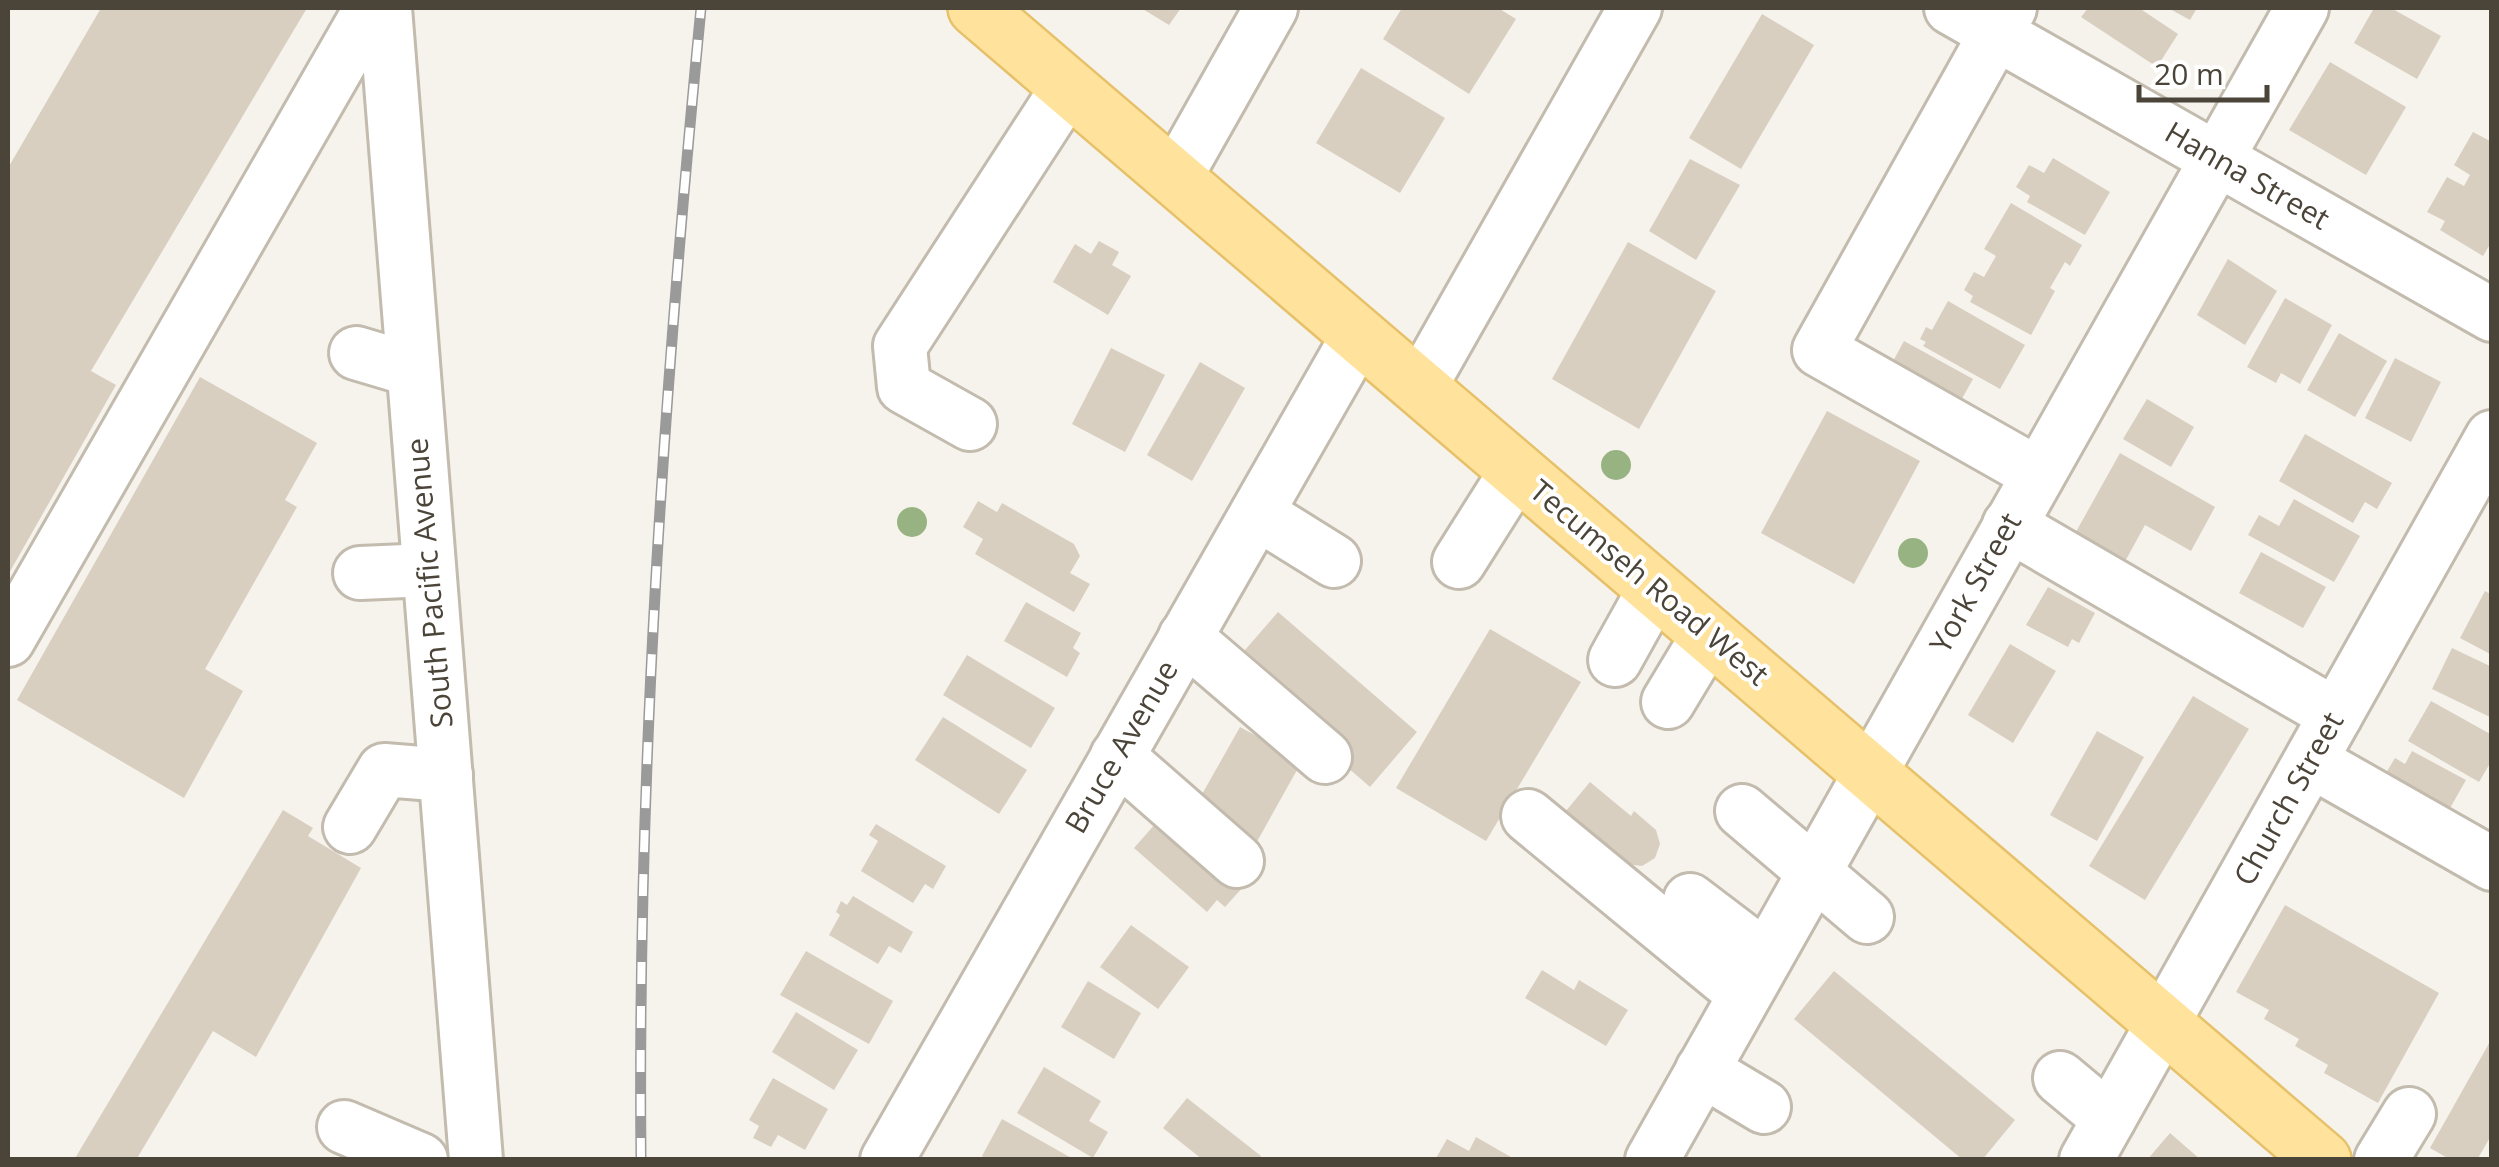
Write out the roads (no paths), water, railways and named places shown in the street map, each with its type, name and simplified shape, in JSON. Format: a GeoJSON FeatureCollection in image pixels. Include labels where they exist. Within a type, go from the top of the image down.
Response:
{"type":"FeatureCollection","features":[{"type":"Feature","properties":{"kind":"main road","name":"Tecumseh Road West"},"geometry":{"type":"LineString","coordinates":[[976,8],[2323,1160]]}},
{"type":"Feature","properties":{"kind":"street"},"geometry":{"type":"LineString","coordinates":[[8,640],[371,8]]}},
{"type":"Feature","properties":{"kind":"street","name":"South Pacific Avenue"},"geometry":{"type":"LineString","coordinates":[[385,8],[475,1146]]}},
{"type":"Feature","properties":{"kind":"street"},"geometry":{"type":"LineString","coordinates":[[1175,178],[1271,8]]}},
{"type":"Feature","properties":{"kind":"street"},"geometry":{"type":"LineString","coordinates":[[1420,387],[1634,8]]}},
{"type":"Feature","properties":{"kind":"street","name":"Hanna Street"},"geometry":{"type":"LineString","coordinates":[[1951,8],[2003,20],[2216,159],[2492,315]]}},
{"type":"Feature","properties":{"kind":"street","name":"York Street"},"geometry":{"type":"LineString","coordinates":[[1652,1160],[2302,8]]}},
{"type":"Feature","properties":{"kind":"street"},"geometry":{"type":"LineString","coordinates":[[2003,20],[1819,350],[2038,474]]}},
{"type":"Feature","properties":{"kind":"street"},"geometry":{"type":"LineString","coordinates":[[970,424],[904,387],[900,346],[1068,87]]}},
{"type":"Feature","properties":{"kind":"street","name":"Bruce Avenue"},"geometry":{"type":"LineString","coordinates":[[886,1160],[1358,336]]}},
{"type":"Feature","properties":{"kind":"street"},"geometry":{"type":"LineString","coordinates":[[356,354],[413,370]]}},
{"type":"Feature","properties":{"kind":"street","name":"Church Street"},"geometry":{"type":"LineString","coordinates":[[2098,1139],[2163,1024],[2298,826],[2310,761],[2492,437]]}},
{"type":"Feature","properties":{"kind":"street"},"geometry":{"type":"LineString","coordinates":[[1460,562],[1517,470]]}},
{"type":"Feature","properties":{"kind":"street"},"geometry":{"type":"LineString","coordinates":[[1257,513],[1334,562]]}},
{"type":"Feature","properties":{"kind":"street"},"geometry":{"type":"LineString","coordinates":[[2009,525],[2336,715]]}},
{"type":"Feature","properties":{"kind":"street"},"geometry":{"type":"LineString","coordinates":[[360,573],[429,570]]}},
{"type":"Feature","properties":{"kind":"street"},"geometry":{"type":"LineString","coordinates":[[1615,660],[1655,588]]}},
{"type":"Feature","properties":{"kind":"street"},"geometry":{"type":"LineString","coordinates":[[1668,702],[1709,634]]}},
{"type":"Feature","properties":{"kind":"street"},"geometry":{"type":"LineString","coordinates":[[1185,636],[1325,757]]}},
{"type":"Feature","properties":{"kind":"street"},"geometry":{"type":"LineString","coordinates":[[1117,756],[1237,861]]}},
{"type":"Feature","properties":{"kind":"street"},"geometry":{"type":"LineString","coordinates":[[2310,761],[2492,864]]}},
{"type":"Feature","properties":{"kind":"street"},"geometry":{"type":"LineString","coordinates":[[350,827],[384,770],[446,776]]}},
{"type":"Feature","properties":{"kind":"street"},"geometry":{"type":"LineString","coordinates":[[1742,812],[1866,917]]}},
{"type":"Feature","properties":{"kind":"street"},"geometry":{"type":"LineString","coordinates":[[1528,816],[1755,975]]}},
{"type":"Feature","properties":{"kind":"street"},"geometry":{"type":"LineString","coordinates":[[1690,900],[1755,975]]}},
{"type":"Feature","properties":{"kind":"street"},"geometry":{"type":"LineString","coordinates":[[1702,1070],[1764,1107]]}},
{"type":"Feature","properties":{"kind":"street"},"geometry":{"type":"LineString","coordinates":[[2060,1078],[2098,1139]]}},
{"type":"Feature","properties":{"kind":"street"},"geometry":{"type":"LineString","coordinates":[[2380,1160],[2408,1114]]}},
{"type":"Feature","properties":{"kind":"street"},"geometry":{"type":"LineString","coordinates":[[344,1127],[424,1160],[438,1133],[475,1146]]}},
{"type":"Feature","properties":{"kind":"railway"},"geometry":{"type":"LineString","coordinates":[[641,1160],[648,727],[675,295],[701,8]]}}]}
